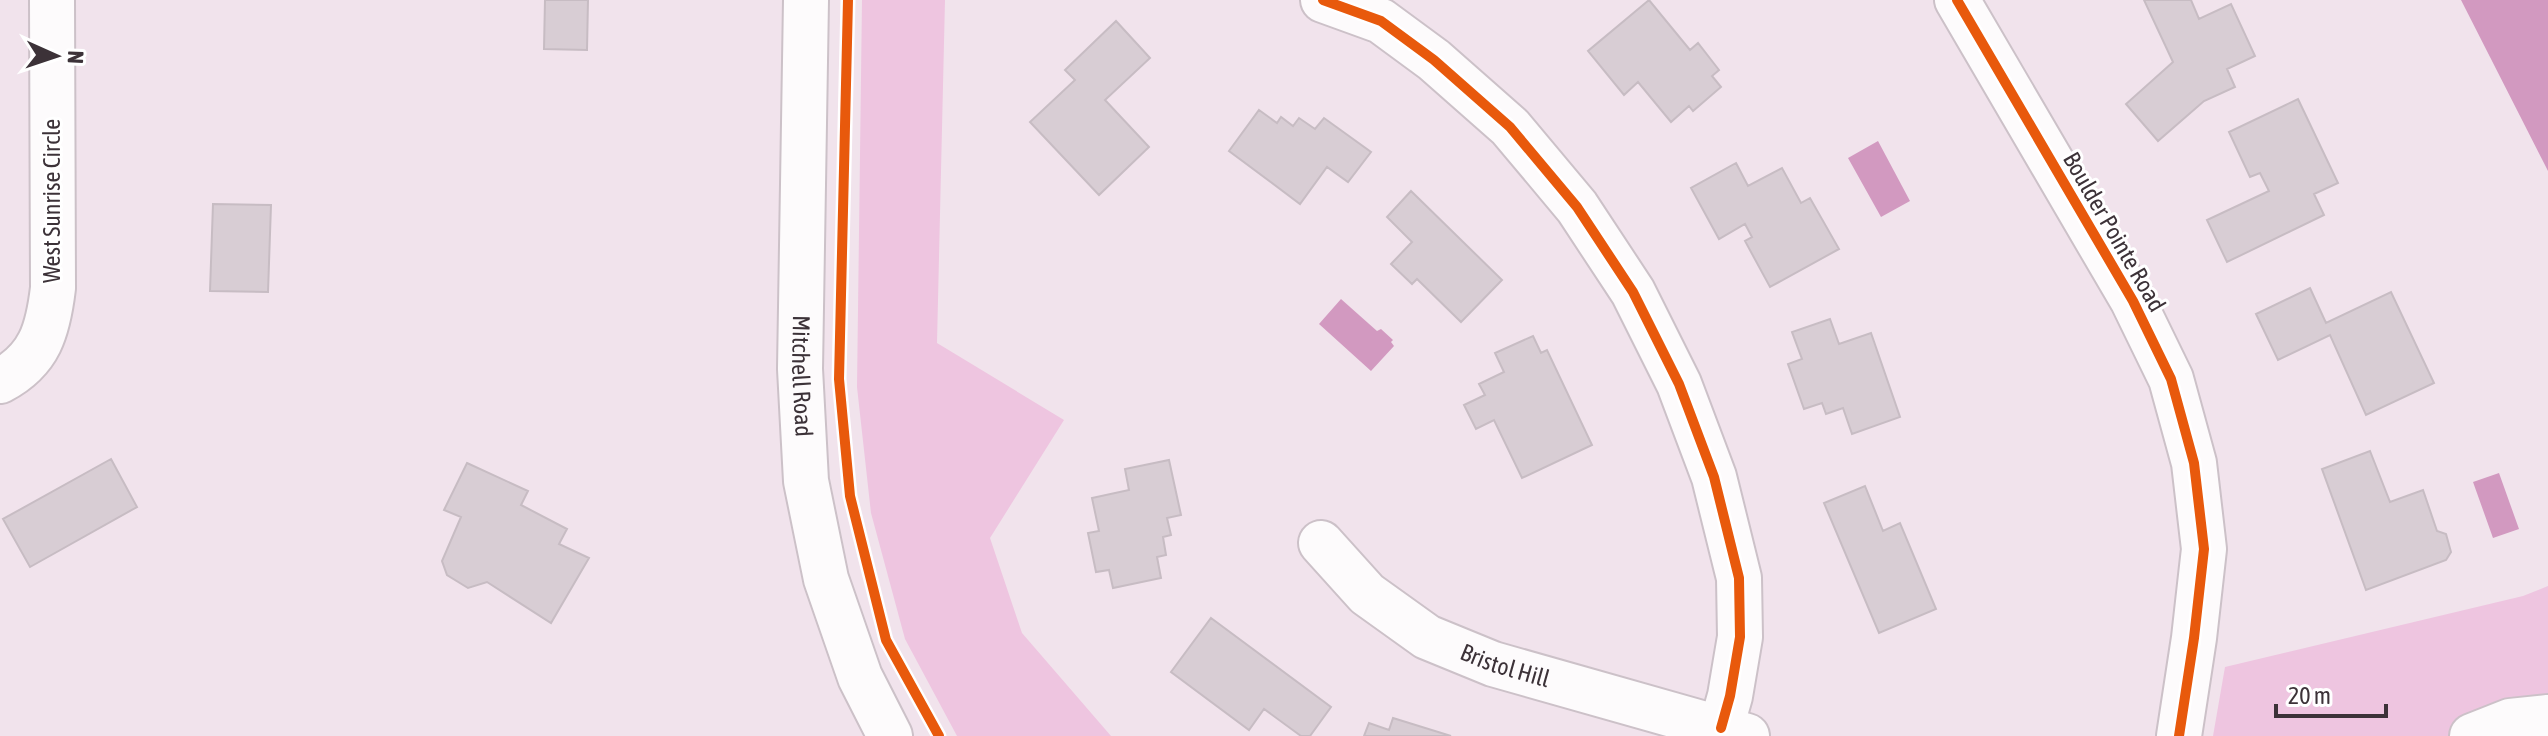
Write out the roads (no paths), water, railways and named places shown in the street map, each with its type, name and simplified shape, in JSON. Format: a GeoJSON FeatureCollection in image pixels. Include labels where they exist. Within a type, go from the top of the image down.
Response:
{"type":"FeatureCollection","features":[{"type":"Feature","properties":{"kind":"street","name":"West Sunrise Circle"},"geometry":{"type":"LineString","coordinates":[[0,381],[33,356],[49,324],[53,288],[52,0]]}},
{"type":"Feature","properties":{"kind":"street","name":"Mitchell Road"},"geometry":{"type":"LineString","coordinates":[[806,0],[800,369],[806,481],[826,579],[860,677],[890,736]]}},
{"type":"Feature","properties":{"kind":"street"},"geometry":{"type":"LineString","coordinates":[[1323,0],[1381,21],[1434,60],[1510,127],[1577,207],[1633,292],[1684,397],[1714,477],[1739,578],[1740,637],[1730,696],[1734,732]]}},
{"type":"Feature","properties":{"kind":"street","name":"Boulder Pointe Road"},"geometry":{"type":"LineString","coordinates":[[1957,0],[2133,301],[2171,379],[2194,463],[2204,549],[2179,736]]}},
{"type":"Feature","properties":{"kind":"street","name":"Bristol Hill"},"geometry":{"type":"LineString","coordinates":[[1321,543],[1367,594],[1427,637],[1493,664],[1734,732]]}},
{"type":"Feature","properties":{"kind":"street"},"geometry":{"type":"LineString","coordinates":[[2472,736],[2510,721],[2548,717]]}}]}
